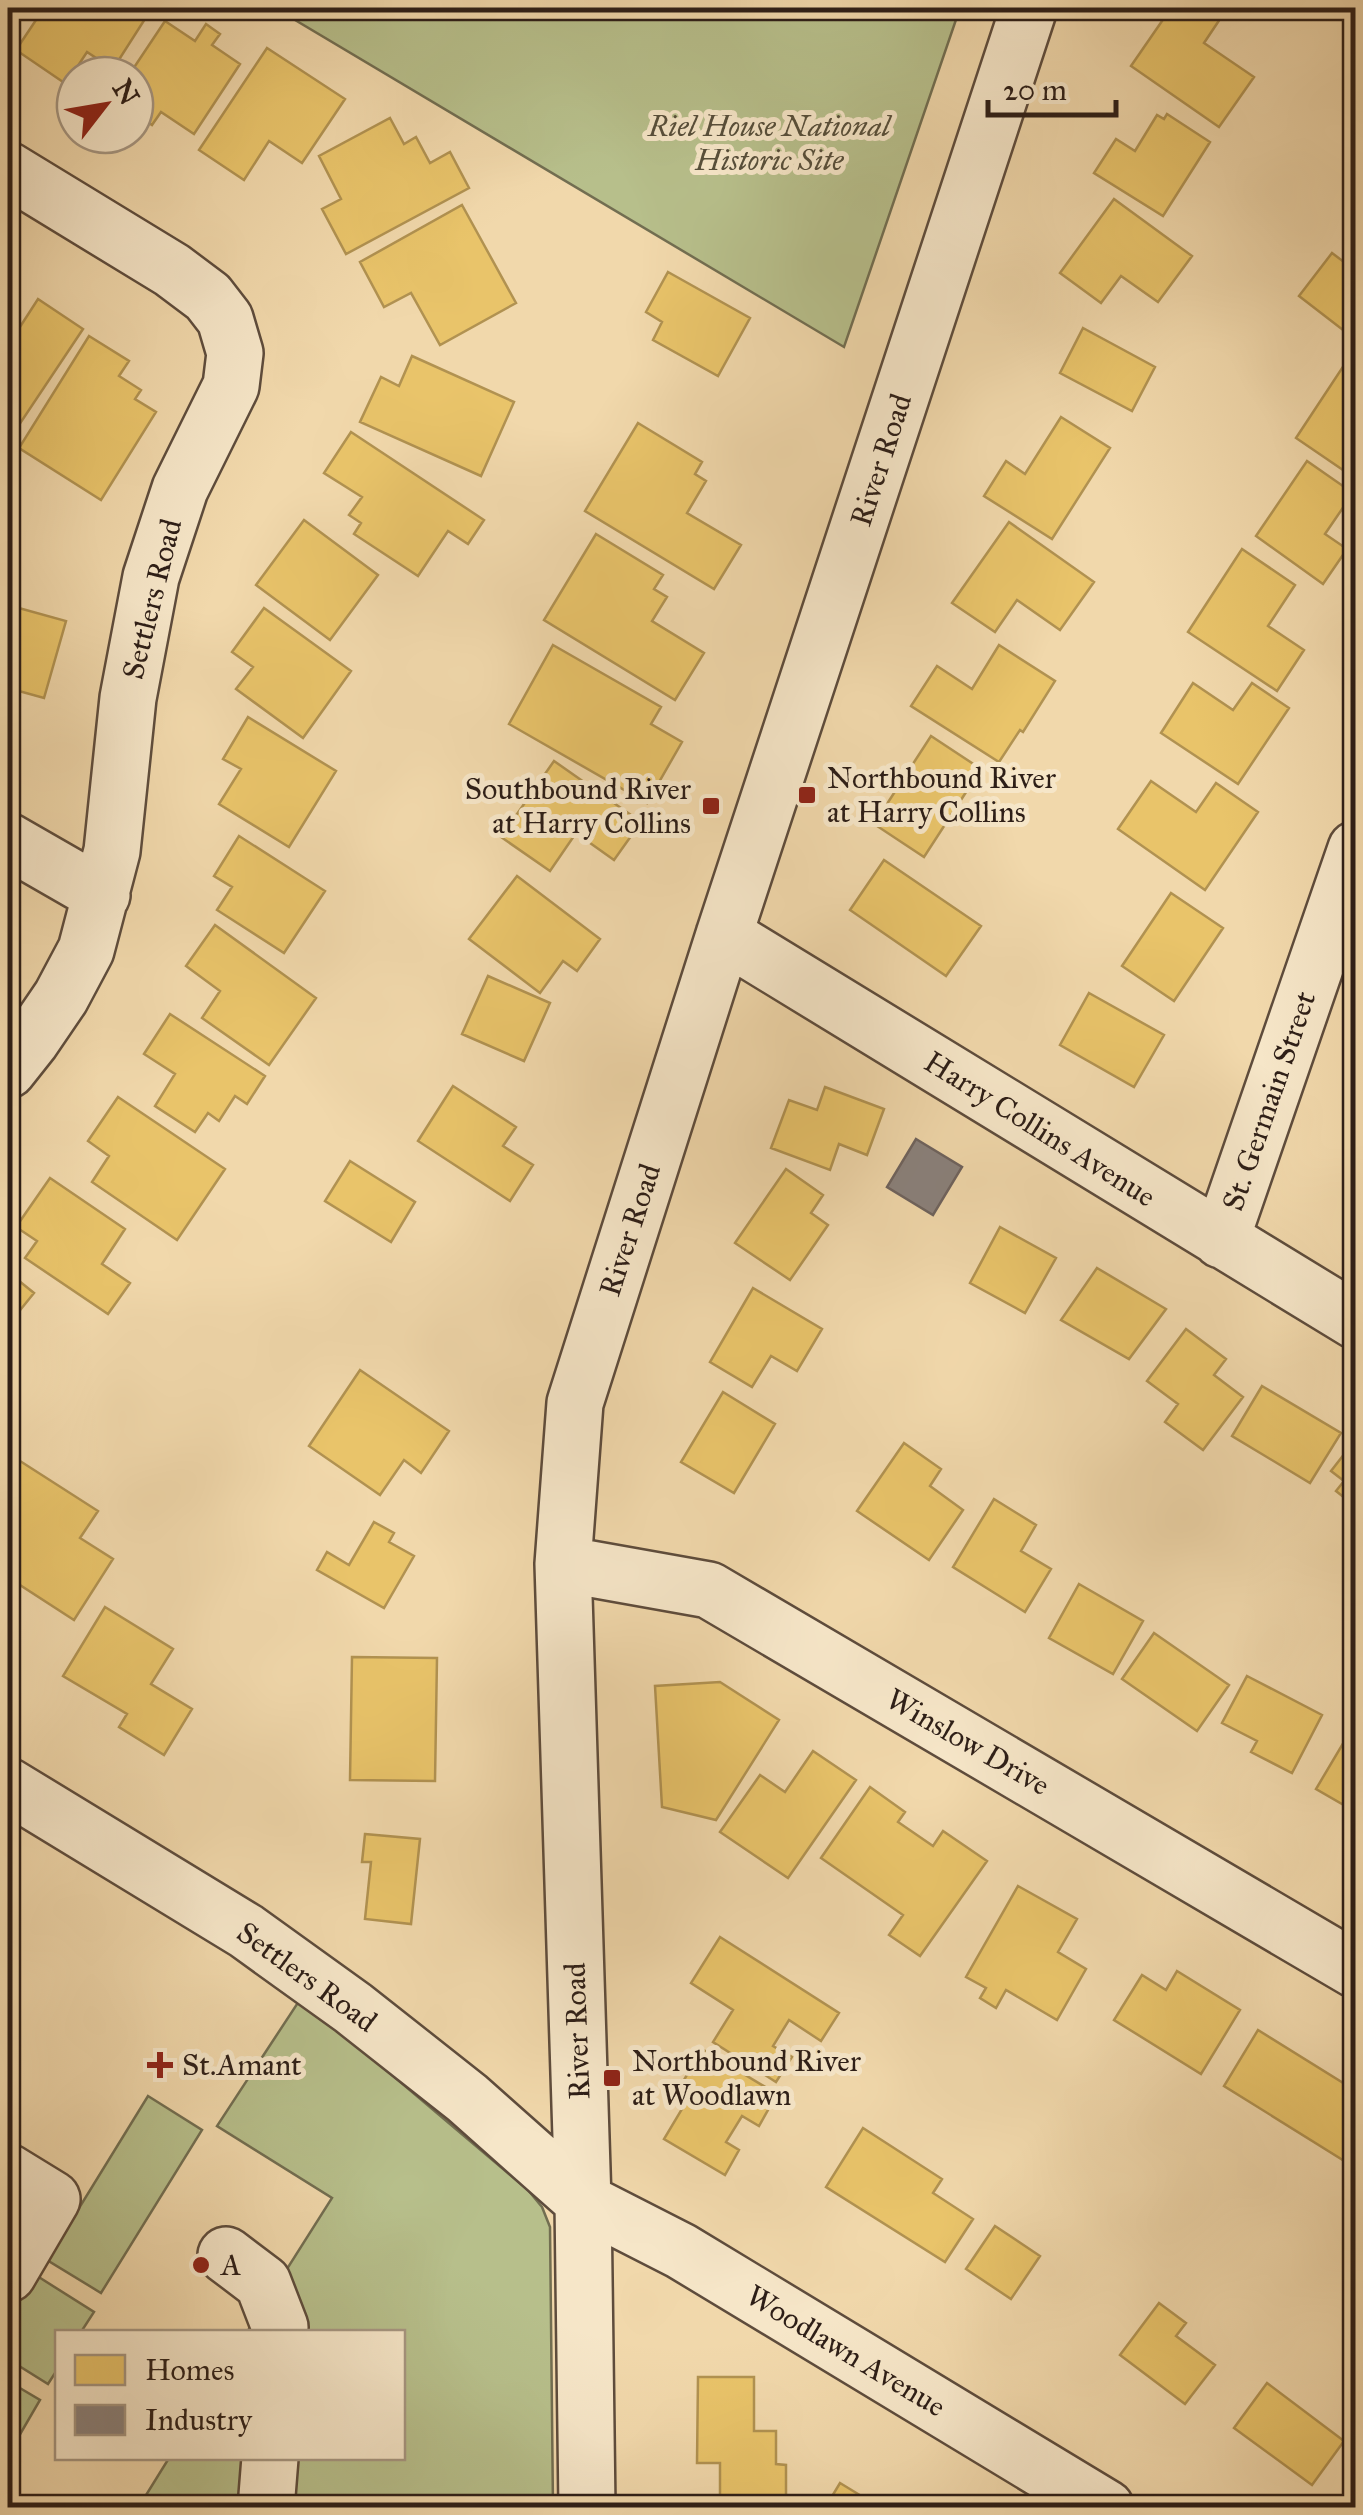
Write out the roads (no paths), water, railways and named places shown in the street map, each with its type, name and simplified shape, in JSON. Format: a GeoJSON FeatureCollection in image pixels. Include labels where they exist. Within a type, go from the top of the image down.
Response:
{"type":"FeatureCollection","features":[{"type":"Feature","properties":{"kind":"street","name":"River Road"},"geometry":{"type":"LineString","coordinates":[[586,2508],[582,2201],[563,1564],[574,1403],[1029,8]]}},
{"type":"Feature","properties":{"kind":"street","name":"Settlers Road"},"geometry":{"type":"LineString","coordinates":[[8,170],[172,270],[208,297],[225,319],[235,353],[232,386],[180,489],[152,577],[128,698],[112,852],[86,950],[61,997],[8,1070]]}},
{"type":"Feature","properties":{"kind":"street"},"geometry":{"type":"LineString","coordinates":[[8,841],[102,896]]}},
{"type":"Feature","properties":{"kind":"street","name":"St. Germain Street"},"geometry":{"type":"LineString","coordinates":[[1222,1240],[1356,849]]}},
{"type":"Feature","properties":{"kind":"street","name":"Harry Collins Avenue"},"geometry":{"type":"LineString","coordinates":[[724,935],[1356,1321]]}},
{"type":"Feature","properties":{"kind":"street","name":"Winslow Drive"},"geometry":{"type":"LineString","coordinates":[[563,1564],[709,1590],[1356,1970]]}},
{"type":"Feature","properties":{"kind":"street","name":"Settlers Road"},"geometry":{"type":"LineString","coordinates":[[8,1786],[246,1931],[353,2008],[467,2098],[582,2201]]}},
{"type":"Feature","properties":{"kind":"street"},"geometry":{"type":"LineString","coordinates":[[8,2172],[52,2199],[8,2274]]}},
{"type":"Feature","properties":{"kind":"street","name":"Woodlawn Avenue"},"geometry":{"type":"LineString","coordinates":[[582,2201],[682,2251],[1106,2508]]}},
{"type":"Feature","properties":{"kind":"street"},"geometry":{"type":"LineString","coordinates":[[226,2255],[263,2283],[280,2330]]}},
{"type":"Feature","properties":{"kind":"street"},"geometry":{"type":"LineString","coordinates":[[266,2508],[270,2460]]}},
{"type":"Feature","properties":{"kind":"place","name":"Northbound River at Harry Collins"},"geometry":{"type":"Point","coordinates":[807,795]}},
{"type":"Feature","properties":{"kind":"place","name":"Southbound River at Harry Collins"},"geometry":{"type":"Point","coordinates":[711,806]}},
{"type":"Feature","properties":{"kind":"place","name":"St.Amant"},"geometry":{"type":"Point","coordinates":[160,2065]}},
{"type":"Feature","properties":{"kind":"place","name":"Northbound River at Woodlawn"},"geometry":{"type":"Point","coordinates":[612,2078]}},
{"type":"Feature","properties":{"kind":"place","name":"A"},"geometry":{"type":"Point","coordinates":[201,2265]}},
{"type":"Feature","properties":{"kind":"park label","name":"Riel House National Historic Site"},"geometry":{"type":"Point","coordinates":[769,143]}}]}
